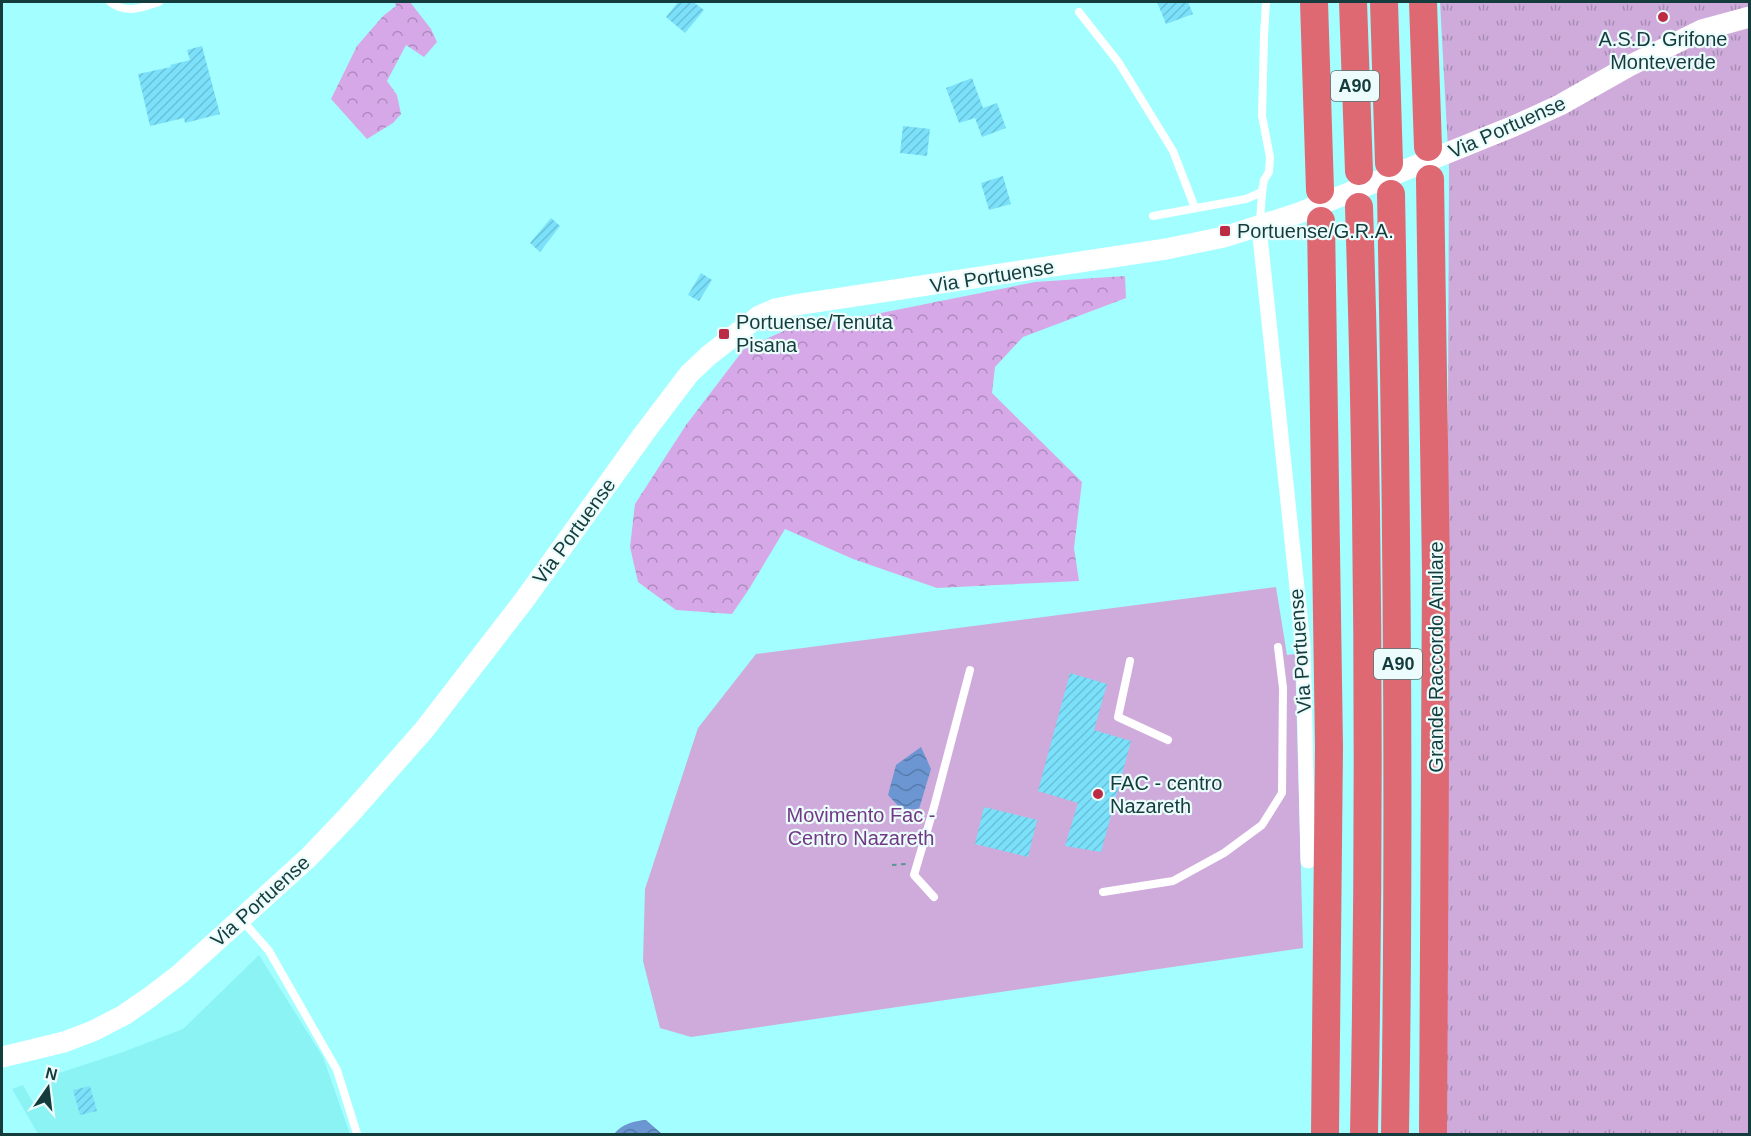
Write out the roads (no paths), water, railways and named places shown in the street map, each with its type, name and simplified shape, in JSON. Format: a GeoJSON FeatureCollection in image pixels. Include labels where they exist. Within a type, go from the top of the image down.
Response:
{"type":"FeatureCollection","features":[{"type":"Feature","properties":{"kind":"highway"},"geometry":{"type":"LineString","coordinates":[[1314,2],[1320,190]]}},
{"type":"Feature","properties":{"kind":"highway","name":"A90"},"geometry":{"type":"LineString","coordinates":[[1353,2],[1359,171]]}},
{"type":"Feature","properties":{"kind":"highway","name":"A90"},"geometry":{"type":"LineString","coordinates":[[1384,2],[1389,163]]}},
{"type":"Feature","properties":{"kind":"highway"},"geometry":{"type":"LineString","coordinates":[[1423,2],[1439,150]]}},
{"type":"Feature","properties":{"kind":"highway","name":"Grande Raccordo Anulare"},"geometry":{"type":"LineString","coordinates":[[1430,179],[1436,573],[1434,1134]]}},
{"type":"Feature","properties":{"kind":"highway","name":"Grande Raccordo Anulare"},"geometry":{"type":"LineString","coordinates":[[1391,194],[1398,670],[1398,953],[1395,1134]]}},
{"type":"Feature","properties":{"kind":"highway","name":"A90"},"geometry":{"type":"LineString","coordinates":[[1359,207],[1364,383],[1367,663],[1367,952],[1364,1134]]}},
{"type":"Feature","properties":{"kind":"highway"},"geometry":{"type":"LineString","coordinates":[[1310,217],[1329,735],[1325,1134]]}},
{"type":"Feature","properties":{"kind":"main road","name":"Via Portuense"},"geometry":{"type":"LineString","coordinates":[[2,1057],[64,1042],[93,1031],[150,997],[180,974],[323,843],[424,730],[525,599],[689,374],[746,326],[771,310],[1166,249],[1310,217],[1439,150],[1560,105],[1629,66],[1702,30],[1749,17]]}},
{"type":"Feature","properties":{"kind":"street","name":"Via Portuense"},"geometry":{"type":"LineString","coordinates":[[1259,227],[1303,645],[1308,861]]}},
{"type":"Feature","properties":{"kind":"lane"},"geometry":{"type":"LineString","coordinates":[[110,2],[128,10],[159,2]]}},
{"type":"Feature","properties":{"kind":"lane"},"geometry":{"type":"LineString","coordinates":[[1259,227],[1262,192],[1264,180],[1269,172],[1270,157],[1262,116],[1266,2]]}},
{"type":"Feature","properties":{"kind":"lane"},"geometry":{"type":"LineString","coordinates":[[1079,12],[1119,63],[1173,151],[1195,208]]}},
{"type":"Feature","properties":{"kind":"lane"},"geometry":{"type":"LineString","coordinates":[[1153,216],[1246,198],[1262,192]]}},
{"type":"Feature","properties":{"kind":"lane"},"geometry":{"type":"LineString","coordinates":[[1103,892],[1173,881],[1224,853],[1262,825],[1282,793],[1283,688],[1278,647]]}},
{"type":"Feature","properties":{"kind":"lane"},"geometry":{"type":"LineString","coordinates":[[1130,661],[1118,717],[1168,740]]}},
{"type":"Feature","properties":{"kind":"lane"},"geometry":{"type":"LineString","coordinates":[[934,897],[914,875],[970,670]]}},
{"type":"Feature","properties":{"kind":"lane"},"geometry":{"type":"LineString","coordinates":[[241,919],[269,951],[337,1070],[357,1134]]}},
{"type":"Feature","properties":{"kind":"water"},"geometry":{"type":"Polygon","coordinates":[[[921,747],[931,769],[919,809],[901,809],[888,795],[896,765],[921,747]]]}},
{"type":"Feature","properties":{"kind":"water"},"geometry":{"type":"Polygon","coordinates":[[[646,1120],[662,1134],[614,1134],[628,1124],[646,1120]]]}},
{"type":"Feature","properties":{"kind":"place","name":"A.S.D. Grifone Monteverde"},"geometry":{"type":"Point","coordinates":[1663,17]}},
{"type":"Feature","properties":{"kind":"place","name":"Portuense/G.R.A."},"geometry":{"type":"Point","coordinates":[1225,231]}},
{"type":"Feature","properties":{"kind":"place","name":"Portuense/Tenuta Pisana"},"geometry":{"type":"Point","coordinates":[724,334]}},
{"type":"Feature","properties":{"kind":"place","name":"FAC - centro Nazareth"},"geometry":{"type":"Point","coordinates":[1098,794]}},
{"type":"Feature","properties":{"kind":"park label","name":"Movimento Fac - Centro Nazareth"},"geometry":{"type":"Point","coordinates":[861,826]}}]}
